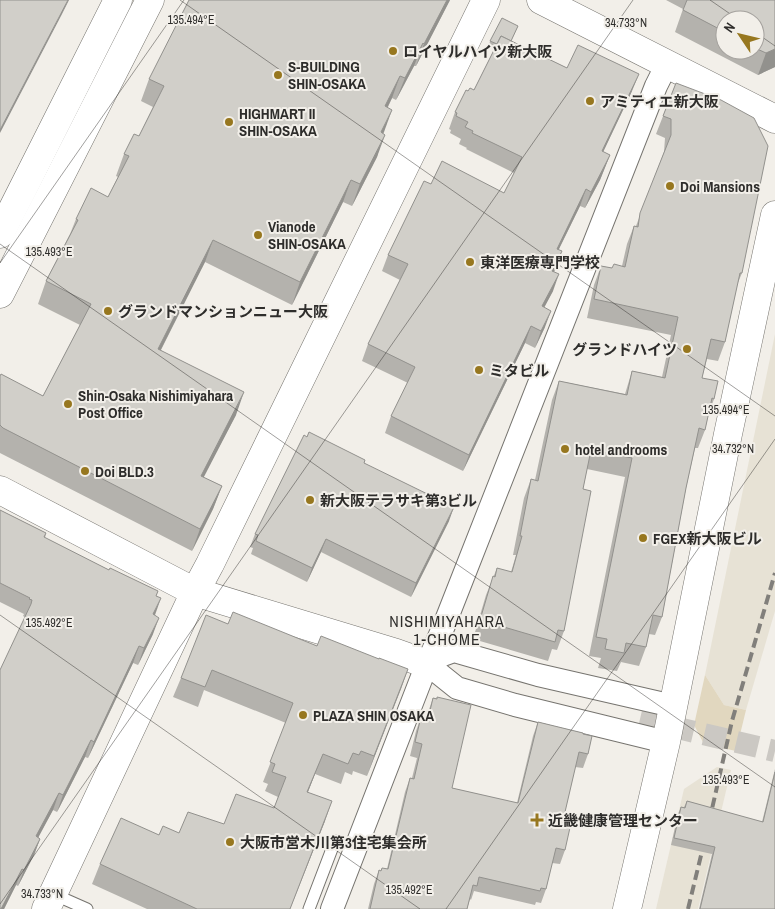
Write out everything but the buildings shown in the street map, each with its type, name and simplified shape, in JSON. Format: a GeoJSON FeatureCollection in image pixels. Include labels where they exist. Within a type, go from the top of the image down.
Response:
{"type":"FeatureCollection","features":[{"type":"Feature","properties":{"kind":"street"},"geometry":{"type":"LineString","coordinates":[[0,234],[118,0]]}},
{"type":"Feature","properties":{"kind":"street"},"geometry":{"type":"LineString","coordinates":[[0,294],[150,0]]}},
{"type":"Feature","properties":{"kind":"street"},"geometry":{"type":"LineString","coordinates":[[49,901],[195,592],[486,0]]}},
{"type":"Feature","properties":{"kind":"street"},"geometry":{"type":"LineString","coordinates":[[541,0],[775,119]]}},
{"type":"Feature","properties":{"kind":"street"},"geometry":{"type":"LineString","coordinates":[[332,909],[426,664],[443,628],[656,86],[667,64]]}},
{"type":"Feature","properties":{"kind":"street"},"geometry":{"type":"LineString","coordinates":[[627,909],[666,742],[728,434],[775,215]]}},
{"type":"Feature","properties":{"kind":"street"},"geometry":{"type":"LineString","coordinates":[[0,490],[195,592],[387,650],[426,664],[530,694],[640,719]]}},
{"type":"Feature","properties":{"kind":"street"},"geometry":{"type":"LineString","coordinates":[[426,664],[454,651],[538,675],[673,706]]}},
{"type":"Feature","properties":{"kind":"street"},"geometry":{"type":"LineString","coordinates":[[426,664],[457,688],[515,705],[666,742]]}},
{"type":"Feature","properties":{"kind":"lane"},"geometry":{"type":"LineString","coordinates":[[309,909],[335,841],[356,848]]}},
{"type":"Feature","properties":{"kind":"lane"},"geometry":{"type":"LineString","coordinates":[[49,901],[87,909]]}},
{"type":"Feature","properties":{"kind":"shaded area"},"geometry":{"type":"Polygon","coordinates":[[[775,334],[775,611],[746,710],[724,705],[705,675],[775,334]]]}},
{"type":"Feature","properties":{"kind":"shaded area"},"geometry":{"type":"Polygon","coordinates":[[[705,675],[724,705],[746,710],[736,751],[704,744],[694,725],[705,675]]]}},
{"type":"Feature","properties":{"kind":"shaded area"},"geometry":{"type":"Polygon","coordinates":[[[717,767],[731,770],[698,909],[656,909],[684,789],[717,767]]]}},
{"type":"Feature","properties":{"kind":"tunnel"},"geometry":{"type":"LineString","coordinates":[[640,719],[775,751]]}},
{"type":"Feature","properties":{"kind":"railway"},"geometry":{"type":"LineString","coordinates":[[709,822],[732,721],[775,573]]}},
{"type":"Feature","properties":{"kind":"railway"},"geometry":{"type":"LineString","coordinates":[[688,909],[705,839]]}},
{"type":"Feature","properties":{"kind":"place","name":"ロイヤルハイツ新大阪"},"geometry":{"type":"Point","coordinates":[393,51]}},
{"type":"Feature","properties":{"kind":"place","name":"S-BUILDING SHIN-OSAKA"},"geometry":{"type":"Point","coordinates":[278,75]}},
{"type":"Feature","properties":{"kind":"place","name":"アミティエ新大阪"},"geometry":{"type":"Point","coordinates":[590,101]}},
{"type":"Feature","properties":{"kind":"place","name":"HIGHMART II SHIN-OSAKA"},"geometry":{"type":"Point","coordinates":[229,122]}},
{"type":"Feature","properties":{"kind":"place","name":"Doi Mansions"},"geometry":{"type":"Point","coordinates":[670,186]}},
{"type":"Feature","properties":{"kind":"place","name":"Vianode SHIN-OSAKA"},"geometry":{"type":"Point","coordinates":[258,235]}},
{"type":"Feature","properties":{"kind":"place","name":"東洋医療専門学校"},"geometry":{"type":"Point","coordinates":[470,262]}},
{"type":"Feature","properties":{"kind":"place","name":"グランドマンションニュー大阪"},"geometry":{"type":"Point","coordinates":[108,311]}},
{"type":"Feature","properties":{"kind":"place","name":"グランドハイツ"},"geometry":{"type":"Point","coordinates":[687,349]}},
{"type":"Feature","properties":{"kind":"place","name":"ミタビル"},"geometry":{"type":"Point","coordinates":[479,370]}},
{"type":"Feature","properties":{"kind":"place","name":"Shin-Osaka Nishimiyahara Post Office"},"geometry":{"type":"Point","coordinates":[68,404]}},
{"type":"Feature","properties":{"kind":"place","name":"hotel androoms"},"geometry":{"type":"Point","coordinates":[565,449]}},
{"type":"Feature","properties":{"kind":"place","name":"Doi BLD.3"},"geometry":{"type":"Point","coordinates":[85,471]}},
{"type":"Feature","properties":{"kind":"place","name":"新大阪テラサキ第3ビル"},"geometry":{"type":"Point","coordinates":[310,500]}},
{"type":"Feature","properties":{"kind":"place","name":"FGEX新大阪ビル"},"geometry":{"type":"Point","coordinates":[643,538]}},
{"type":"Feature","properties":{"kind":"place","name":"PLAZA SHIN OSAKA"},"geometry":{"type":"Point","coordinates":[303,715]}},
{"type":"Feature","properties":{"kind":"place","name":"近畿健康管理センター"},"geometry":{"type":"Point","coordinates":[537,820]}},
{"type":"Feature","properties":{"kind":"place","name":"大阪市営木川第3住宅集会所"},"geometry":{"type":"Point","coordinates":[230,842]}},
{"type":"Feature","properties":{"kind":"district","name":"NISHIMIYAHARA 1-CHOME"},"geometry":{"type":"Point","coordinates":[447,630]}}]}
